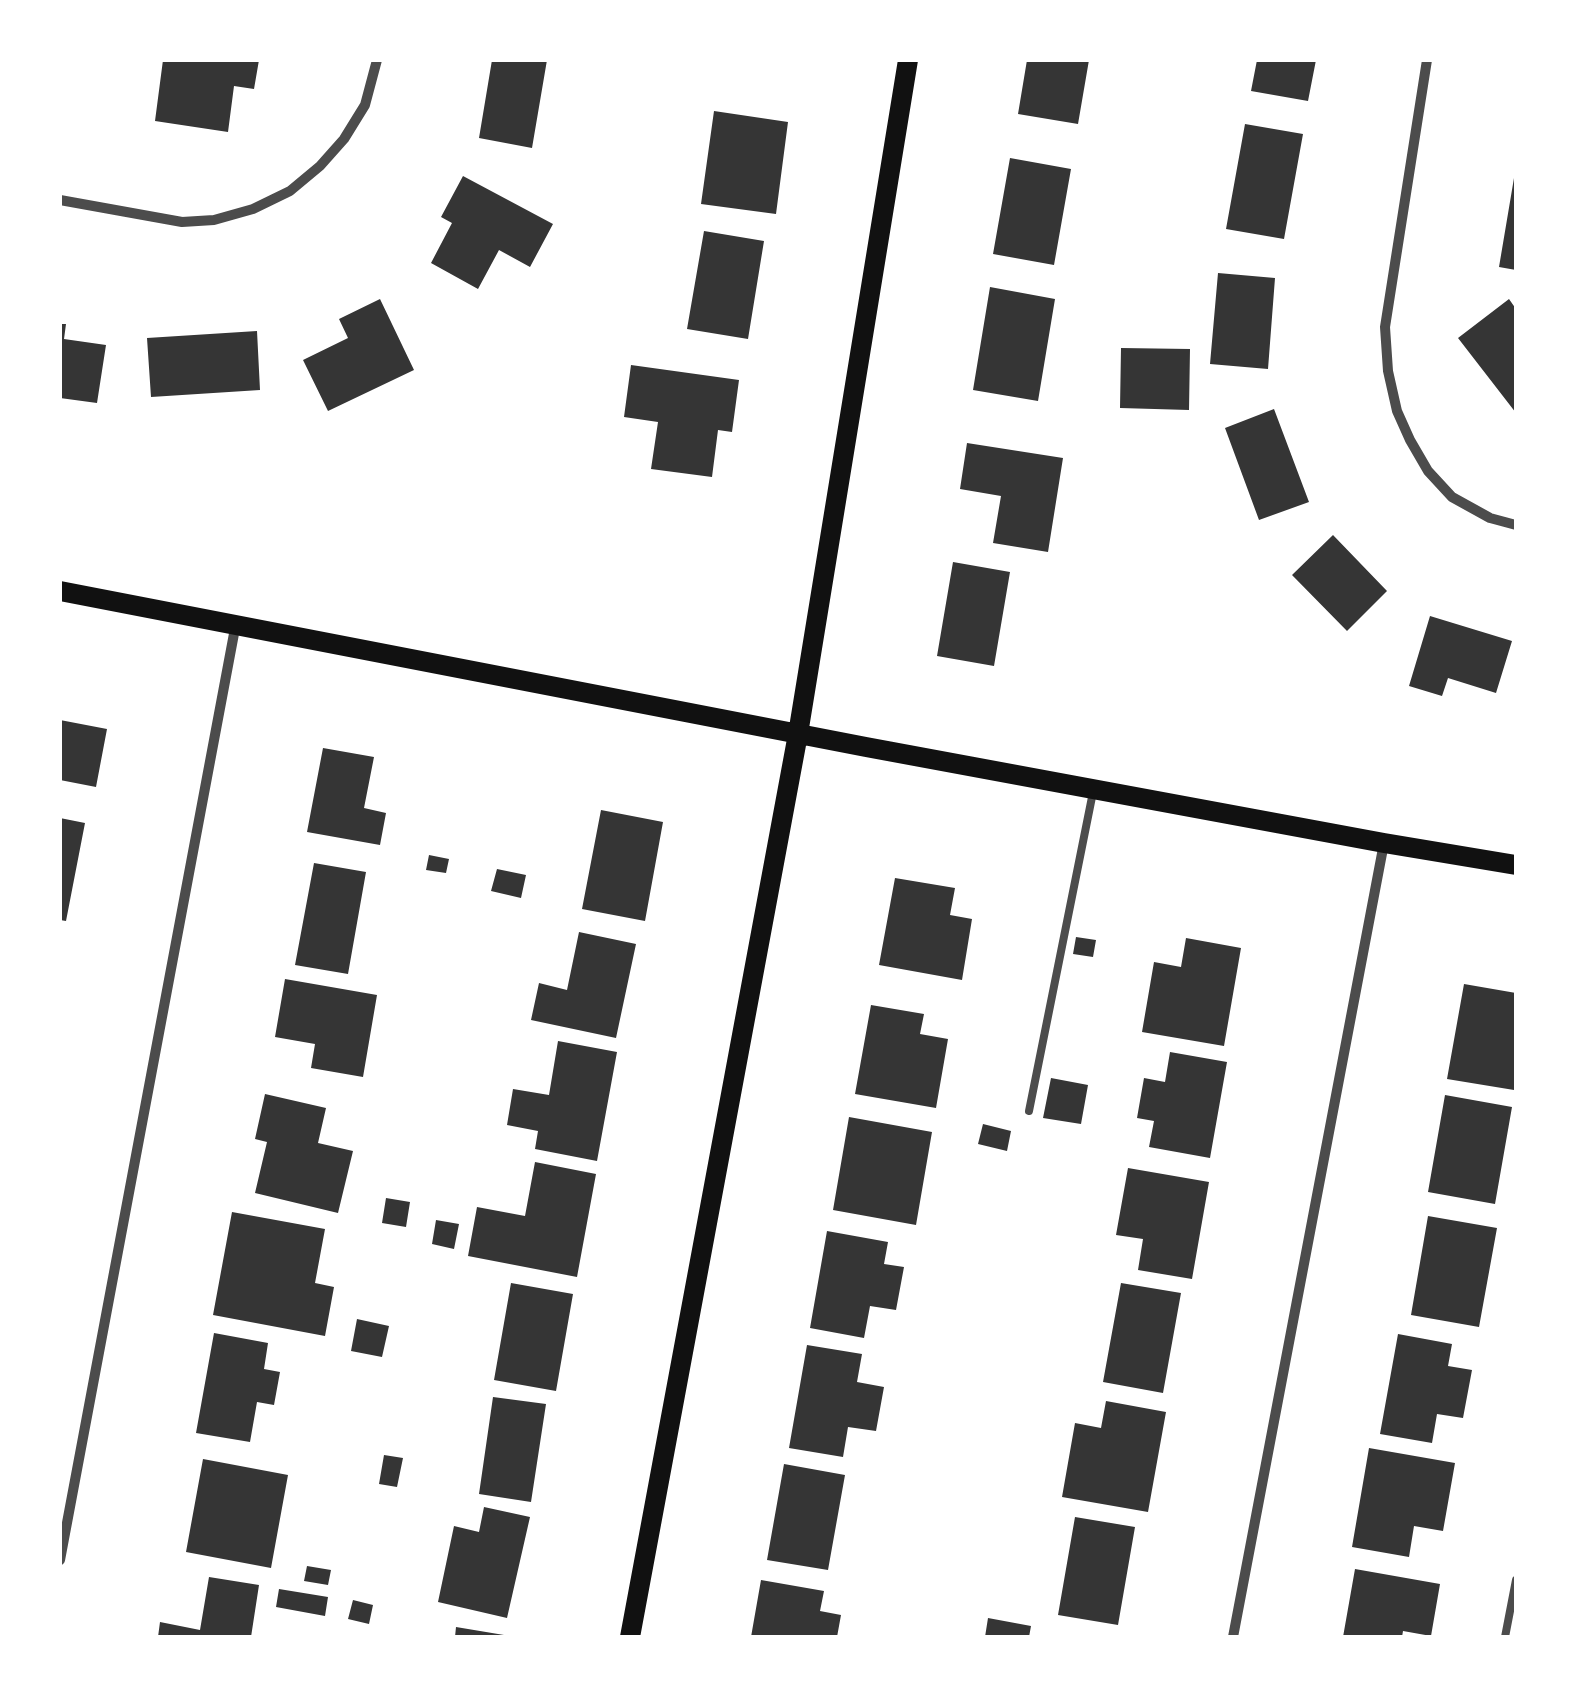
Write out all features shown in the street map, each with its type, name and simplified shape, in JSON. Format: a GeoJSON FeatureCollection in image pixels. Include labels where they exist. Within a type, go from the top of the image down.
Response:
{"type":"FeatureCollection","features":[{"type":"Feature","properties":{"kind":"main road"},"geometry":{"type":"LineString","coordinates":[[630,1637],[798,734],[908,60]]}},
{"type":"Feature","properties":{"kind":"main road"},"geometry":{"type":"LineString","coordinates":[[60,590],[1094,790],[1516,864]]}},
{"type":"Feature","properties":{"kind":"street"},"geometry":{"type":"LineString","coordinates":[[60,200],[182,222],[214,220],[252,210],[290,192],[344,139],[365,104],[377,60]]}},
{"type":"Feature","properties":{"kind":"street"},"geometry":{"type":"LineString","coordinates":[[1427,60],[1385,327],[1388,371],[1397,410],[1428,471],[1452,497],[1490,518],[1516,524]]}},
{"type":"Feature","properties":{"kind":"street"},"geometry":{"type":"LineString","coordinates":[[60,1560],[236,623]]}},
{"type":"Feature","properties":{"kind":"street"},"geometry":{"type":"LineString","coordinates":[[1233,1637],[1384,843]]}},
{"type":"Feature","properties":{"kind":"lane"},"geometry":{"type":"LineString","coordinates":[[1030,1111],[1094,790]]}},
{"type":"Feature","properties":{"kind":"lane"},"geometry":{"type":"LineString","coordinates":[[1505,1637],[1516,1580]]}},
{"type":"Feature","properties":{"kind":"building"},"geometry":{"type":"Polygon","coordinates":[[[163,60],[259,60],[254,89],[234,86],[228,132],[155,121],[163,60]]]}},
{"type":"Feature","properties":{"kind":"building"},"geometry":{"type":"Polygon","coordinates":[[[492,60],[547,60],[532,148],[479,138],[492,60]]]}},
{"type":"Feature","properties":{"kind":"building"},"geometry":{"type":"Polygon","coordinates":[[[1027,60],[1089,60],[1078,124],[1018,114],[1027,60]]]}},
{"type":"Feature","properties":{"kind":"building"},"geometry":{"type":"Polygon","coordinates":[[[1257,60],[1316,60],[1308,101],[1251,91],[1257,60]]]}},
{"type":"Feature","properties":{"kind":"building"},"geometry":{"type":"Polygon","coordinates":[[[714,111],[788,122],[776,214],[701,204],[714,111]]]}},
{"type":"Feature","properties":{"kind":"building"},"geometry":{"type":"Polygon","coordinates":[[[1245,124],[1303,134],[1284,239],[1226,229],[1245,124]]]}},
{"type":"Feature","properties":{"kind":"building"},"geometry":{"type":"Polygon","coordinates":[[[1010,158],[1071,169],[1054,265],[993,254],[1010,158]]]}},
{"type":"Feature","properties":{"kind":"building"},"geometry":{"type":"Polygon","coordinates":[[[463,176],[553,224],[530,267],[499,250],[478,289],[431,263],[452,223],[441,217],[463,176]]]}},
{"type":"Feature","properties":{"kind":"building"},"geometry":{"type":"Polygon","coordinates":[[[1516,178],[1516,270],[1499,267],[1516,178]]]}},
{"type":"Feature","properties":{"kind":"building"},"geometry":{"type":"Polygon","coordinates":[[[704,231],[764,241],[748,339],[687,329],[704,231]]]}},
{"type":"Feature","properties":{"kind":"building"},"geometry":{"type":"Polygon","coordinates":[[[1218,273],[1275,278],[1268,369],[1210,364],[1218,273]]]}},
{"type":"Feature","properties":{"kind":"building"},"geometry":{"type":"Polygon","coordinates":[[[990,287],[1055,299],[1038,401],[973,390],[990,287]]]}},
{"type":"Feature","properties":{"kind":"building"},"geometry":{"type":"Polygon","coordinates":[[[380,299],[414,370],[328,411],[303,360],[348,338],[339,319],[380,299]]]}},
{"type":"Feature","properties":{"kind":"building"},"geometry":{"type":"Polygon","coordinates":[[[1509,299],[1516,309],[1516,413],[1458,338],[1509,299]]]}},
{"type":"Feature","properties":{"kind":"building"},"geometry":{"type":"Polygon","coordinates":[[[60,324],[66,324],[64,339],[106,345],[97,403],[60,398],[60,324]]]}},
{"type":"Feature","properties":{"kind":"building"},"geometry":{"type":"Polygon","coordinates":[[[257,331],[260,390],[151,397],[147,338],[257,331]]]}},
{"type":"Feature","properties":{"kind":"building"},"geometry":{"type":"Polygon","coordinates":[[[1121,348],[1190,349],[1189,410],[1120,408],[1121,348]]]}},
{"type":"Feature","properties":{"kind":"building"},"geometry":{"type":"Polygon","coordinates":[[[631,365],[739,380],[732,432],[718,430],[712,477],[651,469],[658,422],[624,417],[631,365]]]}},
{"type":"Feature","properties":{"kind":"building"},"geometry":{"type":"Polygon","coordinates":[[[1274,409],[1309,502],[1259,520],[1225,428],[1274,409]]]}},
{"type":"Feature","properties":{"kind":"building"},"geometry":{"type":"Polygon","coordinates":[[[967,443],[1063,458],[1048,552],[993,543],[1001,496],[960,489],[967,443]]]}},
{"type":"Feature","properties":{"kind":"building"},"geometry":{"type":"Polygon","coordinates":[[[1333,535],[1387,591],[1347,631],[1292,575],[1333,535]]]}},
{"type":"Feature","properties":{"kind":"building"},"geometry":{"type":"Polygon","coordinates":[[[953,562],[1010,572],[994,666],[937,656],[953,562]]]}},
{"type":"Feature","properties":{"kind":"building"},"geometry":{"type":"Polygon","coordinates":[[[1430,616],[1512,641],[1496,693],[1448,678],[1442,696],[1409,686],[1430,616]]]}},
{"type":"Feature","properties":{"kind":"building"},"geometry":{"type":"Polygon","coordinates":[[[60,720],[107,729],[96,787],[60,780],[60,720]]]}},
{"type":"Feature","properties":{"kind":"building"},"geometry":{"type":"Polygon","coordinates":[[[323,748],[374,757],[364,808],[386,813],[380,845],[307,832],[323,748]]]}},
{"type":"Feature","properties":{"kind":"building"},"geometry":{"type":"Polygon","coordinates":[[[601,810],[663,822],[645,921],[582,909],[601,810]]]}},
{"type":"Feature","properties":{"kind":"building"},"geometry":{"type":"Polygon","coordinates":[[[60,818],[85,823],[66,921],[60,920],[60,818]]]}},
{"type":"Feature","properties":{"kind":"building"},"geometry":{"type":"Polygon","coordinates":[[[429,855],[449,859],[446,873],[426,870],[429,855]]]}},
{"type":"Feature","properties":{"kind":"building"},"geometry":{"type":"Polygon","coordinates":[[[314,863],[366,872],[348,974],[295,965],[314,863]]]}},
{"type":"Feature","properties":{"kind":"building"},"geometry":{"type":"Polygon","coordinates":[[[497,869],[526,875],[521,898],[491,891],[497,869]]]}},
{"type":"Feature","properties":{"kind":"building"},"geometry":{"type":"Polygon","coordinates":[[[895,878],[955,888],[950,915],[972,919],[962,980],[879,965],[895,878]]]}},
{"type":"Feature","properties":{"kind":"building"},"geometry":{"type":"Polygon","coordinates":[[[579,932],[636,944],[616,1038],[531,1020],[539,983],[567,990],[579,932]]]}},
{"type":"Feature","properties":{"kind":"building"},"geometry":{"type":"Polygon","coordinates":[[[1076,937],[1096,940],[1093,957],[1073,954],[1076,937]]]}},
{"type":"Feature","properties":{"kind":"building"},"geometry":{"type":"Polygon","coordinates":[[[1186,938],[1241,948],[1224,1046],[1142,1032],[1154,962],[1181,967],[1186,938]]]}},
{"type":"Feature","properties":{"kind":"building"},"geometry":{"type":"Polygon","coordinates":[[[285,979],[377,995],[363,1077],[311,1068],[315,1044],[275,1037],[285,979]]]}},
{"type":"Feature","properties":{"kind":"building"},"geometry":{"type":"Polygon","coordinates":[[[1464,984],[1516,993],[1514,1090],[1447,1079],[1464,984]]]}},
{"type":"Feature","properties":{"kind":"building"},"geometry":{"type":"Polygon","coordinates":[[[871,1005],[924,1014],[920,1034],[948,1039],[936,1108],[855,1094],[871,1005]]]}},
{"type":"Feature","properties":{"kind":"building"},"geometry":{"type":"Polygon","coordinates":[[[558,1041],[617,1052],[597,1161],[535,1149],[538,1131],[507,1125],[513,1089],[549,1095],[558,1041]]]}},
{"type":"Feature","properties":{"kind":"building"},"geometry":{"type":"Polygon","coordinates":[[[1170,1052],[1227,1062],[1210,1158],[1149,1147],[1154,1121],[1137,1118],[1144,1078],[1165,1082],[1170,1052]]]}},
{"type":"Feature","properties":{"kind":"building"},"geometry":{"type":"Polygon","coordinates":[[[1051,1078],[1088,1085],[1081,1124],[1043,1118],[1051,1078]]]}},
{"type":"Feature","properties":{"kind":"building"},"geometry":{"type":"Polygon","coordinates":[[[265,1094],[326,1108],[318,1143],[353,1151],[338,1213],[255,1193],[267,1142],[255,1139],[265,1094]]]}},
{"type":"Feature","properties":{"kind":"building"},"geometry":{"type":"Polygon","coordinates":[[[1445,1095],[1512,1107],[1495,1204],[1428,1192],[1445,1095]]]}},
{"type":"Feature","properties":{"kind":"building"},"geometry":{"type":"Polygon","coordinates":[[[849,1117],[932,1132],[916,1225],[833,1210],[849,1117]]]}},
{"type":"Feature","properties":{"kind":"building"},"geometry":{"type":"Polygon","coordinates":[[[983,1124],[1011,1131],[1007,1151],[978,1144],[983,1124]]]}},
{"type":"Feature","properties":{"kind":"building"},"geometry":{"type":"Polygon","coordinates":[[[535,1162],[596,1174],[577,1277],[468,1256],[477,1207],[525,1216],[535,1162]]]}},
{"type":"Feature","properties":{"kind":"building"},"geometry":{"type":"Polygon","coordinates":[[[1128,1168],[1209,1182],[1192,1279],[1138,1270],[1143,1239],[1116,1235],[1128,1168]]]}},
{"type":"Feature","properties":{"kind":"building"},"geometry":{"type":"Polygon","coordinates":[[[386,1198],[410,1202],[406,1227],[382,1223],[386,1198]]]}},
{"type":"Feature","properties":{"kind":"building"},"geometry":{"type":"Polygon","coordinates":[[[232,1212],[325,1229],[315,1283],[334,1287],[325,1336],[213,1315],[232,1212]]]}},
{"type":"Feature","properties":{"kind":"building"},"geometry":{"type":"Polygon","coordinates":[[[1428,1216],[1497,1228],[1479,1327],[1411,1315],[1428,1216]]]}},
{"type":"Feature","properties":{"kind":"building"},"geometry":{"type":"Polygon","coordinates":[[[436,1220],[459,1224],[454,1249],[432,1244],[436,1220]]]}},
{"type":"Feature","properties":{"kind":"building"},"geometry":{"type":"Polygon","coordinates":[[[827,1231],[888,1242],[884,1264],[904,1267],[896,1310],[870,1306],[864,1338],[810,1328],[827,1231]]]}},
{"type":"Feature","properties":{"kind":"building"},"geometry":{"type":"Polygon","coordinates":[[[511,1283],[573,1294],[556,1391],[494,1380],[511,1283]]]}},
{"type":"Feature","properties":{"kind":"building"},"geometry":{"type":"Polygon","coordinates":[[[1121,1283],[1181,1293],[1163,1393],[1103,1382],[1121,1283]]]}},
{"type":"Feature","properties":{"kind":"building"},"geometry":{"type":"Polygon","coordinates":[[[357,1319],[389,1326],[382,1357],[351,1351],[357,1319]]]}},
{"type":"Feature","properties":{"kind":"building"},"geometry":{"type":"Polygon","coordinates":[[[214,1333],[268,1343],[264,1369],[280,1372],[274,1405],[257,1402],[250,1442],[196,1433],[214,1333]]]}},
{"type":"Feature","properties":{"kind":"building"},"geometry":{"type":"Polygon","coordinates":[[[1398,1334],[1452,1344],[1448,1366],[1472,1370],[1463,1418],[1437,1414],[1432,1443],[1380,1434],[1398,1334]]]}},
{"type":"Feature","properties":{"kind":"building"},"geometry":{"type":"Polygon","coordinates":[[[807,1345],[862,1354],[857,1382],[884,1387],[876,1431],[848,1427],[843,1457],[789,1448],[807,1345]]]}},
{"type":"Feature","properties":{"kind":"building"},"geometry":{"type":"Polygon","coordinates":[[[493,1397],[546,1404],[531,1502],[479,1494],[493,1397]]]}},
{"type":"Feature","properties":{"kind":"building"},"geometry":{"type":"Polygon","coordinates":[[[1106,1401],[1166,1412],[1148,1512],[1062,1497],[1075,1423],[1101,1428],[1106,1401]]]}},
{"type":"Feature","properties":{"kind":"building"},"geometry":{"type":"Polygon","coordinates":[[[1369,1448],[1455,1463],[1443,1531],[1414,1526],[1409,1557],[1352,1547],[1369,1448]]]}},
{"type":"Feature","properties":{"kind":"building"},"geometry":{"type":"Polygon","coordinates":[[[384,1455],[403,1458],[397,1487],[379,1484],[384,1455]]]}},
{"type":"Feature","properties":{"kind":"building"},"geometry":{"type":"Polygon","coordinates":[[[203,1459],[288,1475],[271,1568],[186,1552],[203,1459]]]}},
{"type":"Feature","properties":{"kind":"building"},"geometry":{"type":"Polygon","coordinates":[[[784,1464],[845,1475],[828,1570],[767,1560],[784,1464]]]}},
{"type":"Feature","properties":{"kind":"building"},"geometry":{"type":"Polygon","coordinates":[[[484,1507],[530,1517],[507,1618],[438,1602],[454,1526],[479,1532],[484,1507]]]}},
{"type":"Feature","properties":{"kind":"building"},"geometry":{"type":"Polygon","coordinates":[[[1075,1517],[1135,1527],[1118,1625],[1058,1615],[1075,1517]]]}},
{"type":"Feature","properties":{"kind":"building"},"geometry":{"type":"Polygon","coordinates":[[[307,1566],[331,1570],[328,1585],[304,1581],[307,1566]]]}},
{"type":"Feature","properties":{"kind":"building"},"geometry":{"type":"Polygon","coordinates":[[[1355,1569],[1440,1584],[1431,1636],[1403,1631],[1402,1637],[1343,1637],[1355,1569]]]}},
{"type":"Feature","properties":{"kind":"building"},"geometry":{"type":"Polygon","coordinates":[[[209,1577],[259,1585],[251,1637],[158,1637],[160,1622],[200,1630],[209,1577]]]}},
{"type":"Feature","properties":{"kind":"building"},"geometry":{"type":"Polygon","coordinates":[[[761,1580],[824,1591],[820,1611],[841,1615],[837,1637],[751,1637],[761,1580]]]}},
{"type":"Feature","properties":{"kind":"building"},"geometry":{"type":"Polygon","coordinates":[[[279,1589],[328,1597],[325,1616],[276,1607],[279,1589]]]}},
{"type":"Feature","properties":{"kind":"building"},"geometry":{"type":"Polygon","coordinates":[[[353,1600],[373,1605],[369,1624],[348,1619],[353,1600]]]}},
{"type":"Feature","properties":{"kind":"building"},"geometry":{"type":"Polygon","coordinates":[[[988,1618],[1031,1626],[1029,1637],[985,1637],[988,1618]]]}},
{"type":"Feature","properties":{"kind":"building"},"geometry":{"type":"Polygon","coordinates":[[[456,1627],[504,1635],[455,1637],[456,1627]]]}}]}
